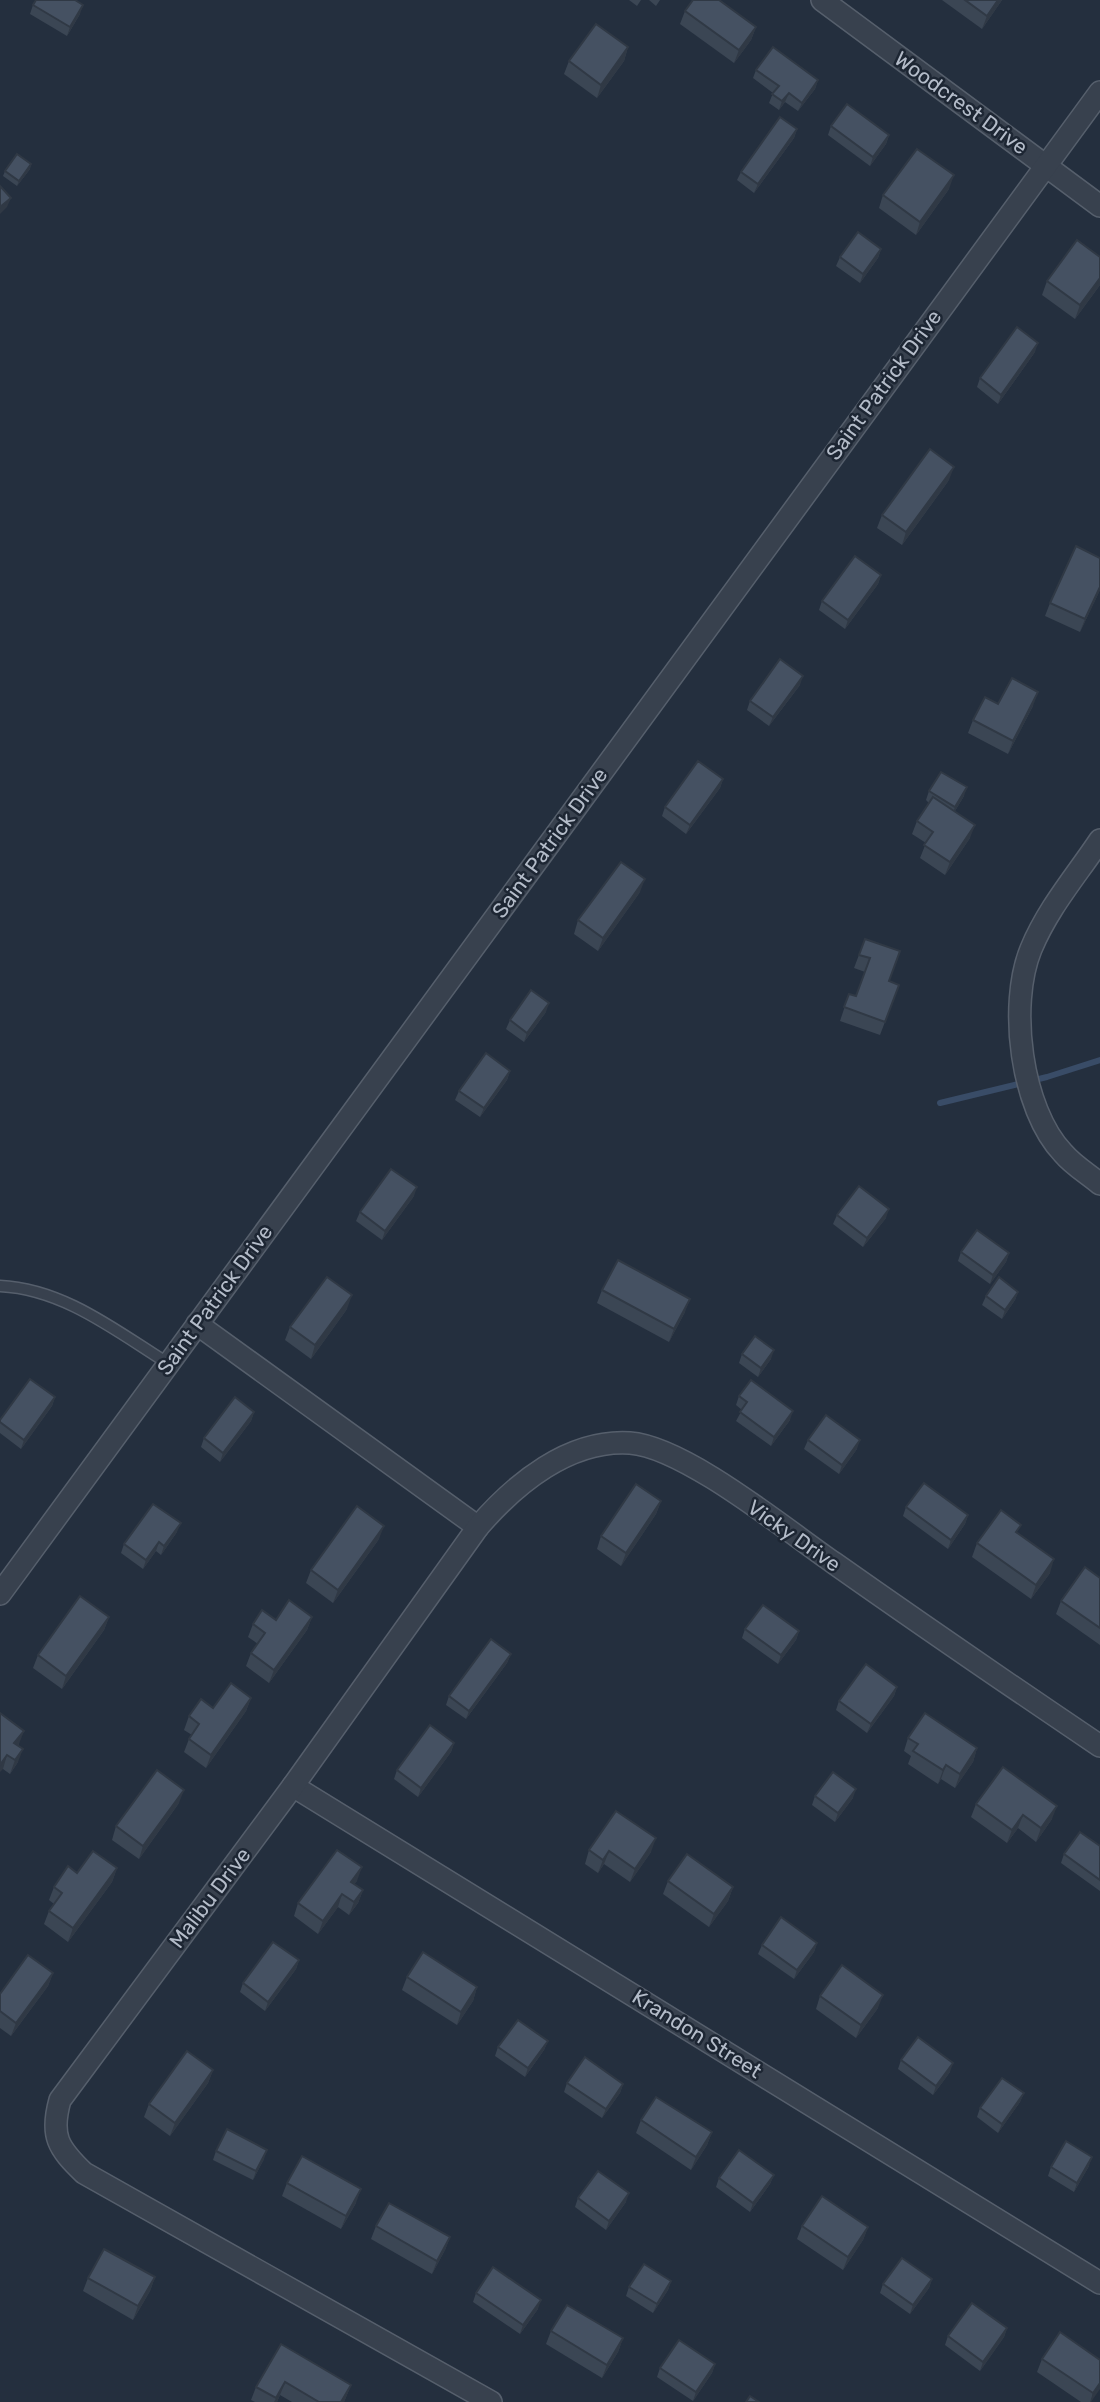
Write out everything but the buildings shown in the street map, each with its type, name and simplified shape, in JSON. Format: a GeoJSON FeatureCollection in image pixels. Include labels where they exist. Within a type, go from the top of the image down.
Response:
{"type":"FeatureCollection","features":[{"type":"Feature","properties":{"kind":"street","name":"Woodcrest Drive"},"geometry":{"type":"LineString","coordinates":[[822,0],[1100,206]]}},
{"type":"Feature","properties":{"kind":"street","name":"Saint Patrick Drive"},"geometry":{"type":"LineString","coordinates":[[0,1594],[1100,92]]}},
{"type":"Feature","properties":{"kind":"street"},"geometry":{"type":"LineString","coordinates":[[1100,840],[1053,905],[1030,951],[1020,1006],[1021,1065],[1038,1115],[1062,1153],[1100,1184]]}},
{"type":"Feature","properties":{"kind":"street"},"geometry":{"type":"LineString","coordinates":[[197,1325],[478,1527]]}},
{"type":"Feature","properties":{"kind":"street","name":"Vicky Drive"},"geometry":{"type":"LineString","coordinates":[[478,1527],[519,1485],[584,1450],[628,1443],[668,1453],[745,1502],[1100,1746]]}},
{"type":"Feature","properties":{"kind":"street","name":"Malibu Drive"},"geometry":{"type":"LineString","coordinates":[[478,1527],[293,1786],[60,2100],[55,2119],[58,2143],[84,2173],[491,2402]]}},
{"type":"Feature","properties":{"kind":"street","name":"Krandon Street"},"geometry":{"type":"LineString","coordinates":[[293,1786],[1100,2283]]}},
{"type":"Feature","properties":{"kind":"lane"},"geometry":{"type":"LineString","coordinates":[[0,1286],[18,1287],[63,1299],[169,1364]]}},
{"type":"Feature","properties":{"kind":"waterway"},"geometry":{"type":"LineString","coordinates":[[940,1103],[1047,1077],[1100,1060]]}}]}
